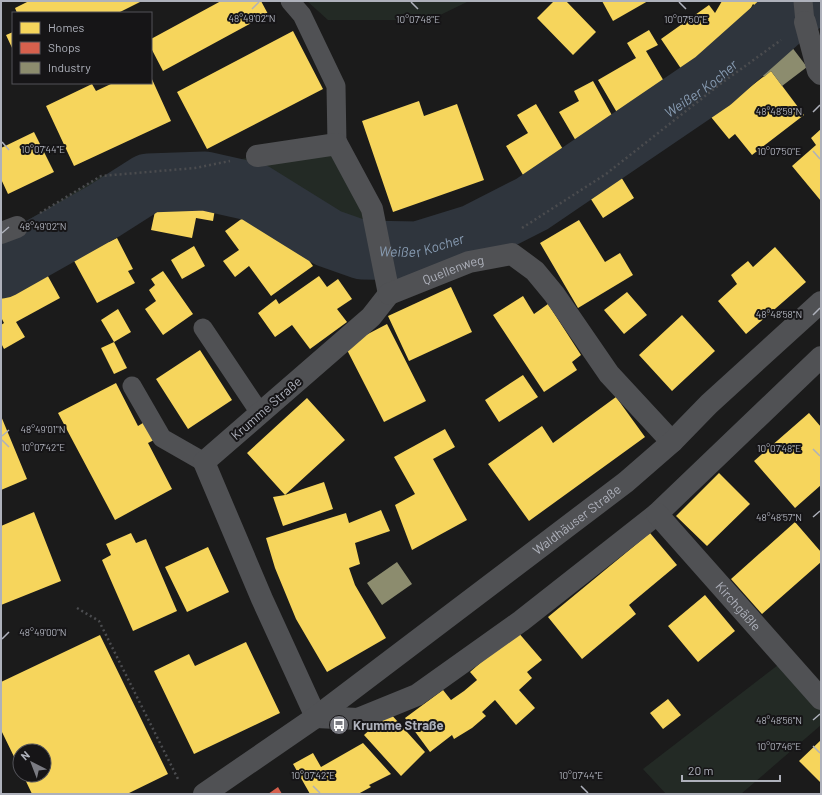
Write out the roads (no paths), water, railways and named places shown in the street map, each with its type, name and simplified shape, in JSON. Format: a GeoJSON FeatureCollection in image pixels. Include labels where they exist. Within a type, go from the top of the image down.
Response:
{"type":"FeatureCollection","features":[{"type":"Feature","properties":{"kind":"street"},"geometry":{"type":"LineString","coordinates":[[805,22],[818,71],[821,74]]}},
{"type":"Feature","properties":{"kind":"street"},"geometry":{"type":"LineString","coordinates":[[257,156],[337,144],[372,208],[389,294]]}},
{"type":"Feature","properties":{"kind":"street","name":"Quellenweg"},"geometry":{"type":"LineString","coordinates":[[389,294],[469,262],[512,254],[535,271],[554,294],[609,374],[672,442]]}},
{"type":"Feature","properties":{"kind":"street","name":"Krumme Straße"},"geometry":{"type":"LineString","coordinates":[[204,462],[371,317],[389,294]]}},
{"type":"Feature","properties":{"kind":"street","name":"Waldhäuser Straße"},"geometry":{"type":"LineString","coordinates":[[204,794],[316,717],[626,482],[672,442],[709,404],[821,302]]}},
{"type":"Feature","properties":{"kind":"street"},"geometry":{"type":"LineString","coordinates":[[204,462],[262,599],[316,717],[358,719],[417,695],[521,621],[657,514],[821,357]]}},
{"type":"Feature","properties":{"kind":"street","name":"Kirchgäßle"},"geometry":{"type":"LineString","coordinates":[[657,514],[821,699]]}},
{"type":"Feature","properties":{"kind":"lane"},"geometry":{"type":"LineString","coordinates":[[290,1],[302,15],[336,86],[337,144]]}},
{"type":"Feature","properties":{"kind":"lane"},"geometry":{"type":"LineString","coordinates":[[803,1],[805,22]]}},
{"type":"Feature","properties":{"kind":"lane"},"geometry":{"type":"LineString","coordinates":[[204,328],[260,413]]}},
{"type":"Feature","properties":{"kind":"lane"},"geometry":{"type":"LineString","coordinates":[[132,386],[162,438],[204,462]]}},
{"type":"Feature","properties":{"kind":"waterway","name":"Weißer Kocher"},"geometry":{"type":"LineString","coordinates":[[1,269],[104,211],[148,183],[205,181],[254,192],[328,238],[362,250],[418,251],[473,234],[532,204],[713,81],[786,16],[807,1]]}},
{"type":"Feature","properties":{"kind":"place","name":"Krumme Straße"},"geometry":{"type":"Point","coordinates":[339,725]}}]}
